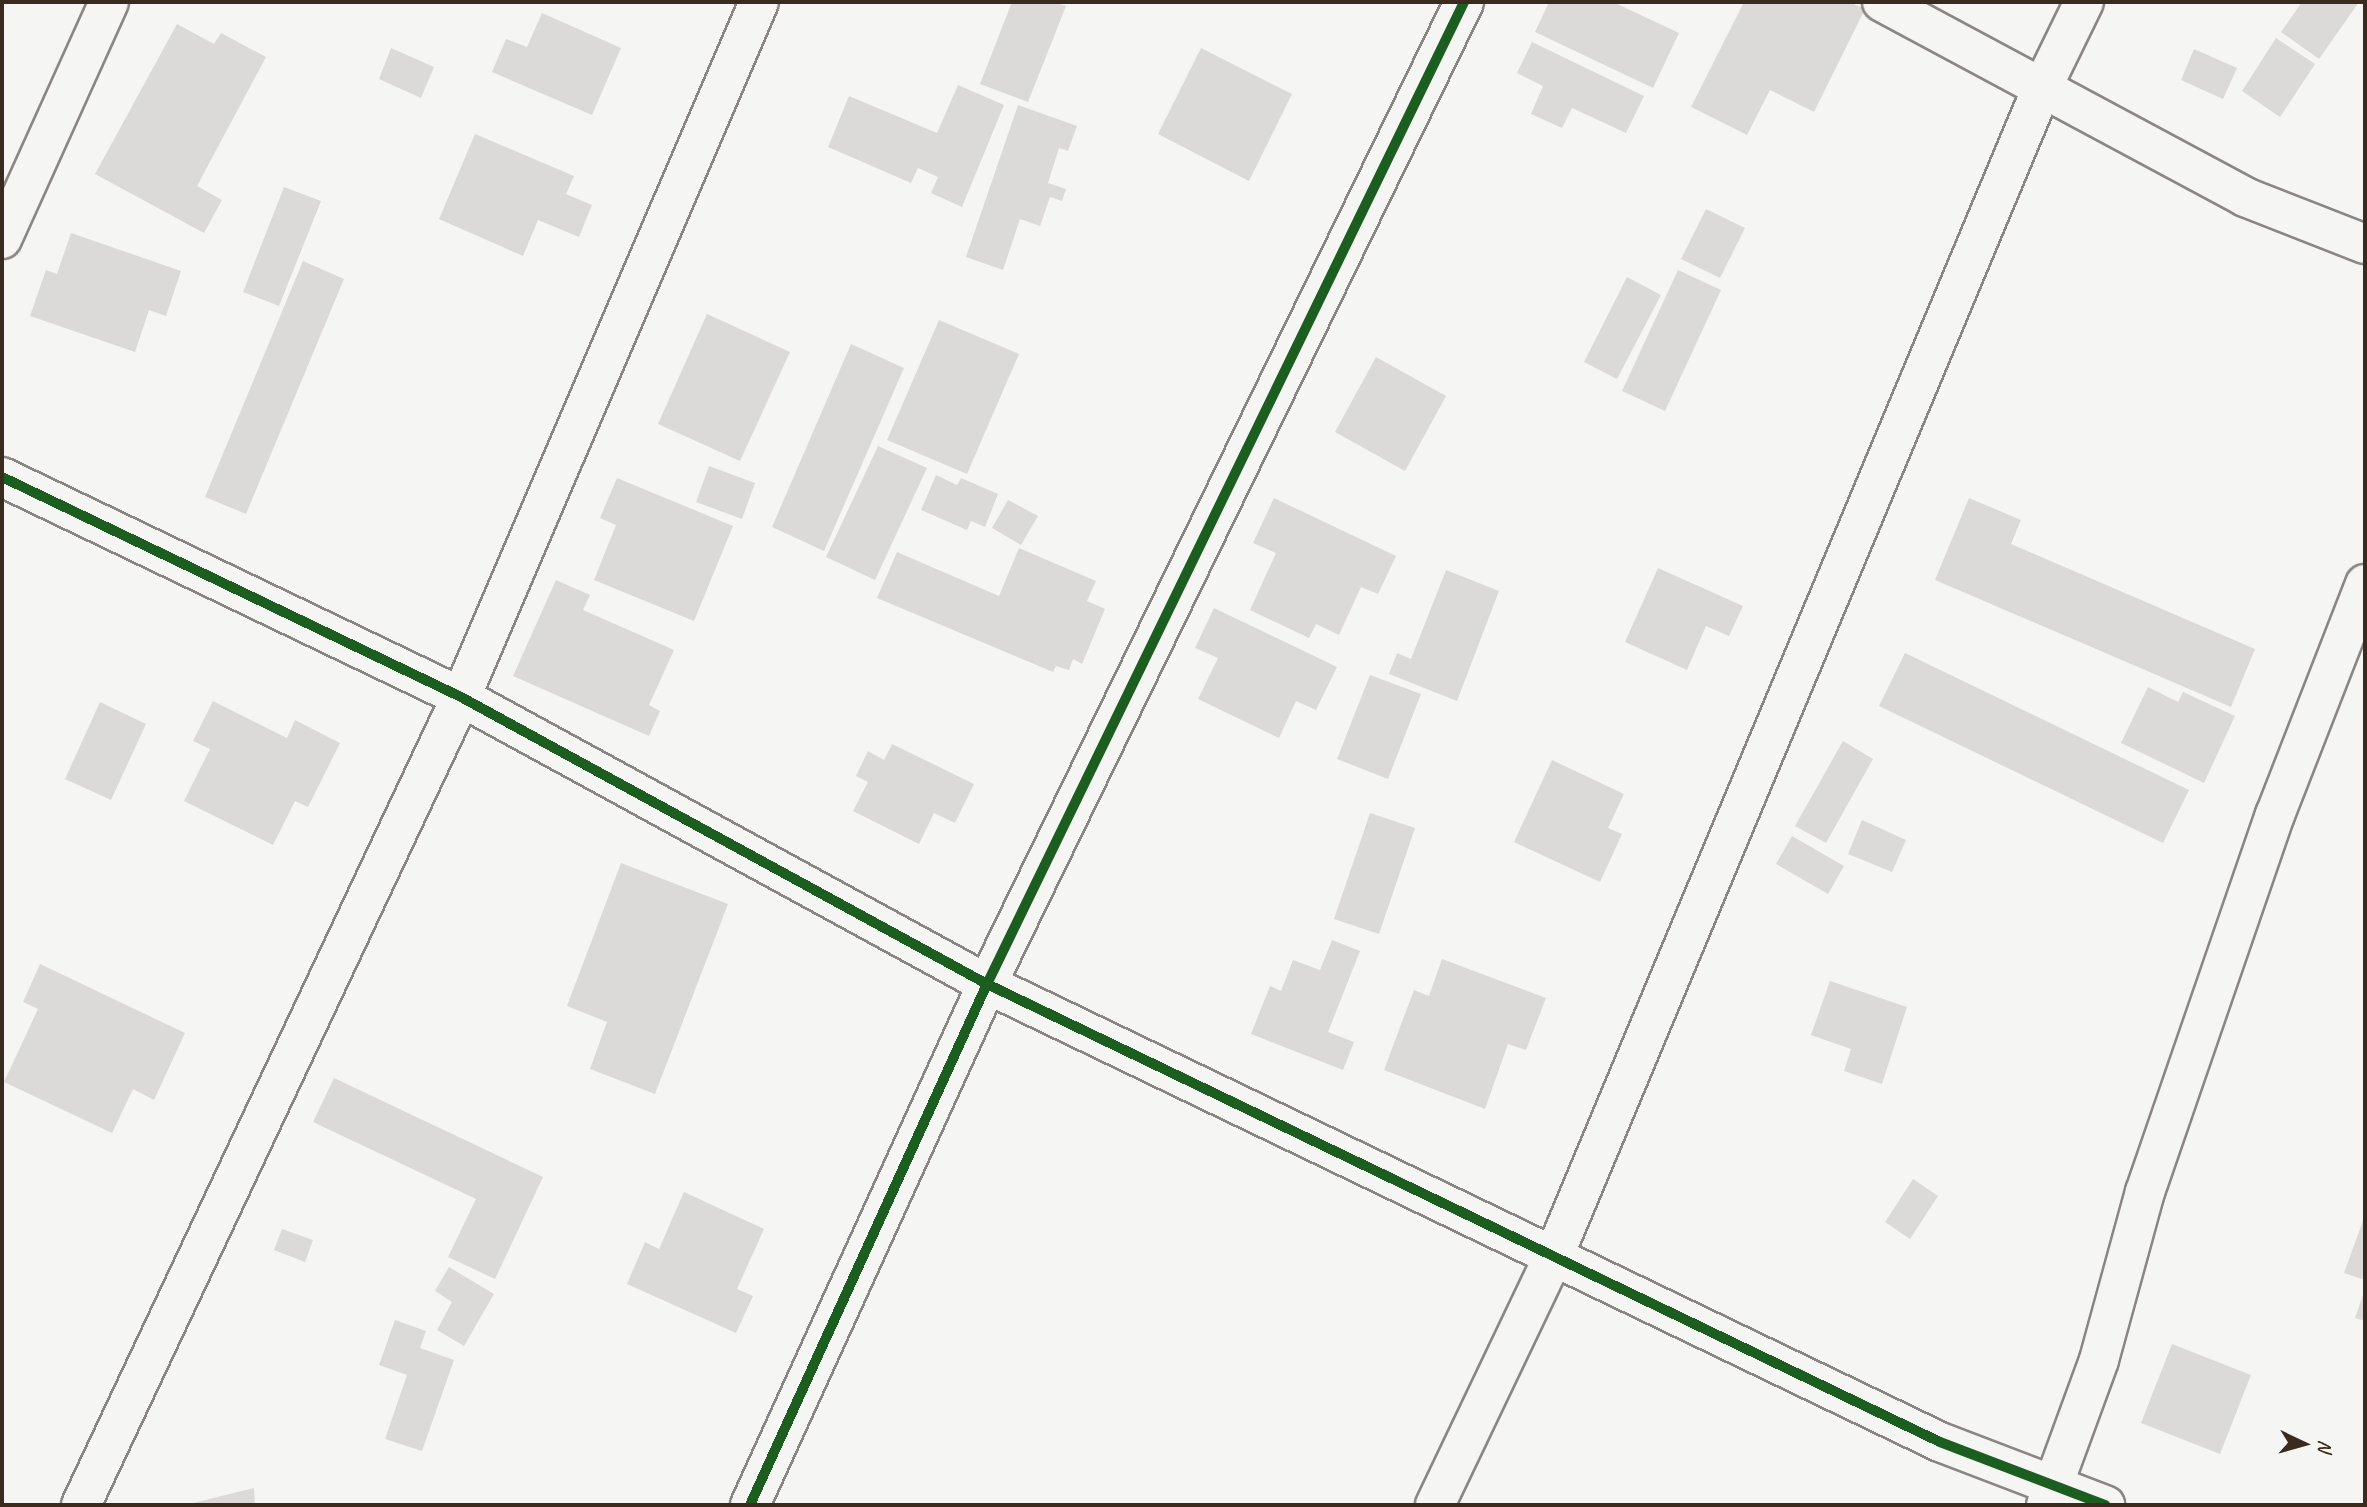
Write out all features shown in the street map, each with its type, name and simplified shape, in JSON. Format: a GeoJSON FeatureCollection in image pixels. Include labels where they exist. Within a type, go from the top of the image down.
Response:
{"type":"FeatureCollection","features":[{"type":"Feature","properties":{"kind":"street"},"geometry":{"type":"LineString","coordinates":[[2,239],[109,2]]}},
{"type":"Feature","properties":{"kind":"street"},"geometry":{"type":"LineString","coordinates":[[81,1505],[461,697],[759,2]]}},
{"type":"Feature","properties":{"kind":"street"},"geometry":{"type":"LineString","coordinates":[[750,1505],[987,984],[1464,2]]}},
{"type":"Feature","properties":{"kind":"street"},"geometry":{"type":"LineString","coordinates":[[1882,2],[2041,90],[2245,197],[2365,244]]}},
{"type":"Feature","properties":{"kind":"street"},"geometry":{"type":"LineString","coordinates":[[1435,1505],[1553,1258],[2041,90],[2084,2]]}},
{"type":"Feature","properties":{"kind":"street"},"geometry":{"type":"LineString","coordinates":[[2,477],[461,697],[987,984],[2050,1496],[2105,1505]]}},
{"type":"Feature","properties":{"kind":"street"},"geometry":{"type":"LineString","coordinates":[[2050,1496],[2099,1360],[2145,1192],[2275,815],[2365,584]]}},
{"type":"Feature","properties":{"kind":"building"},"geometry":{"type":"Polygon","coordinates":[[[1012,2],[1054,2],[1066,6],[1028,102],[980,84],[1012,2]]]}},
{"type":"Feature","properties":{"kind":"building"},"geometry":{"type":"Polygon","coordinates":[[[1549,2],[1613,2],[1679,33],[1653,88],[1535,32],[1549,2]]]}},
{"type":"Feature","properties":{"kind":"building"},"geometry":{"type":"Polygon","coordinates":[[[1744,2],[1849,2],[1865,9],[1814,112],[1770,90],[1747,135],[1691,107],[1744,2]]]}},
{"type":"Feature","properties":{"kind":"building"},"geometry":{"type":"Polygon","coordinates":[[[2302,2],[2359,2],[2319,59],[2281,32],[2302,2]]]}},
{"type":"Feature","properties":{"kind":"building"},"geometry":{"type":"Polygon","coordinates":[[[542,13],[621,48],[592,115],[492,72],[506,39],[527,47],[542,13]]]}},
{"type":"Feature","properties":{"kind":"building"},"geometry":{"type":"Polygon","coordinates":[[[177,24],[214,44],[221,33],[266,57],[197,186],[222,200],[204,233],[95,174],[177,24]]]}},
{"type":"Feature","properties":{"kind":"building"},"geometry":{"type":"Polygon","coordinates":[[[2276,38],[2315,64],[2280,117],[2242,91],[2276,38]]]}},
{"type":"Feature","properties":{"kind":"building"},"geometry":{"type":"Polygon","coordinates":[[[1532,42],[1644,96],[1626,133],[1572,108],[1562,128],[1531,114],[1543,86],[1517,73],[1532,42]]]}},
{"type":"Feature","properties":{"kind":"building"},"geometry":{"type":"Polygon","coordinates":[[[391,48],[434,67],[421,98],[379,79],[391,48]]]}},
{"type":"Feature","properties":{"kind":"building"},"geometry":{"type":"Polygon","coordinates":[[[1201,48],[1292,94],[1249,181],[1158,134],[1201,48]]]}},
{"type":"Feature","properties":{"kind":"building"},"geometry":{"type":"Polygon","coordinates":[[[2194,49],[2237,68],[2223,99],[2181,80],[2194,49]]]}},
{"type":"Feature","properties":{"kind":"building"},"geometry":{"type":"Polygon","coordinates":[[[958,85],[1004,105],[962,207],[931,193],[938,177],[918,168],[911,183],[828,147],[849,96],[937,133],[958,85]]]}},
{"type":"Feature","properties":{"kind":"building"},"geometry":{"type":"Polygon","coordinates":[[[1018,105],[1077,126],[1068,151],[1059,148],[1048,183],[1066,189],[1062,201],[1050,197],[1040,226],[1020,219],[1003,270],[966,257],[1018,105]]]}},
{"type":"Feature","properties":{"kind":"building"},"geometry":{"type":"Polygon","coordinates":[[[475,134],[574,176],[566,194],[592,205],[579,237],[538,220],[523,256],[439,219],[475,134]]]}},
{"type":"Feature","properties":{"kind":"building"},"geometry":{"type":"Polygon","coordinates":[[[284,187],[321,201],[279,306],[243,292],[284,187]]]}},
{"type":"Feature","properties":{"kind":"building"},"geometry":{"type":"Polygon","coordinates":[[[1706,209],[1745,228],[1720,278],[1681,259],[1706,209]]]}},
{"type":"Feature","properties":{"kind":"building"},"geometry":{"type":"Polygon","coordinates":[[[71,233],[181,271],[166,316],[149,310],[135,352],[30,316],[46,270],[57,274],[71,233]]]}},
{"type":"Feature","properties":{"kind":"building"},"geometry":{"type":"Polygon","coordinates":[[[303,261],[344,279],[246,514],[205,497],[303,261]]]}},
{"type":"Feature","properties":{"kind":"building"},"geometry":{"type":"Polygon","coordinates":[[[1678,270],[1721,290],[1665,411],[1622,391],[1678,270]]]}},
{"type":"Feature","properties":{"kind":"building"},"geometry":{"type":"Polygon","coordinates":[[[1627,277],[1661,295],[1617,379],[1584,362],[1627,277]]]}},
{"type":"Feature","properties":{"kind":"building"},"geometry":{"type":"Polygon","coordinates":[[[707,314],[790,352],[740,461],[658,424],[707,314]]]}},
{"type":"Feature","properties":{"kind":"building"},"geometry":{"type":"Polygon","coordinates":[[[939,320],[1019,354],[967,474],[887,440],[939,320]]]}},
{"type":"Feature","properties":{"kind":"building"},"geometry":{"type":"Polygon","coordinates":[[[851,344],[904,368],[824,551],[772,527],[851,344]]]}},
{"type":"Feature","properties":{"kind":"building"},"geometry":{"type":"Polygon","coordinates":[[[1376,357],[1446,396],[1405,471],[1335,432],[1376,357]]]}},
{"type":"Feature","properties":{"kind":"building"},"geometry":{"type":"Polygon","coordinates":[[[878,446],[927,468],[875,580],[826,557],[878,446]]]}},
{"type":"Feature","properties":{"kind":"building"},"geometry":{"type":"Polygon","coordinates":[[[709,466],[755,483],[742,519],[696,502],[709,466]]]}},
{"type":"Feature","properties":{"kind":"building"},"geometry":{"type":"Polygon","coordinates":[[[936,475],[957,485],[961,478],[998,494],[985,527],[971,521],[967,530],[921,510],[936,475]]]}},
{"type":"Feature","properties":{"kind":"building"},"geometry":{"type":"Polygon","coordinates":[[[617,478],[733,526],[694,621],[594,580],[616,525],[600,518],[617,478]]]}},
{"type":"Feature","properties":{"kind":"building"},"geometry":{"type":"Polygon","coordinates":[[[1274,498],[1396,556],[1378,594],[1361,587],[1339,635],[1316,624],[1309,638],[1250,610],[1276,553],[1253,543],[1274,498]]]}},
{"type":"Feature","properties":{"kind":"building"},"geometry":{"type":"Polygon","coordinates":[[[1969,498],[2021,520],[2011,544],[2255,649],[2231,707],[1935,580],[1969,498]]]}},
{"type":"Feature","properties":{"kind":"building"},"geometry":{"type":"Polygon","coordinates":[[[1008,500],[1038,516],[1021,545],[992,528],[1008,500]]]}},
{"type":"Feature","properties":{"kind":"building"},"geometry":{"type":"Polygon","coordinates":[[[1019,548],[1096,581],[1087,601],[1105,609],[1082,664],[1073,659],[1069,670],[1056,666],[1053,672],[877,598],[897,552],[999,596],[1019,548]]]}},
{"type":"Feature","properties":{"kind":"building"},"geometry":{"type":"Polygon","coordinates":[[[1658,568],[1743,606],[1729,636],[1706,626],[1687,670],[1625,642],[1658,568]]]}},
{"type":"Feature","properties":{"kind":"building"},"geometry":{"type":"Polygon","coordinates":[[[1446,570],[1499,591],[1457,701],[1389,674],[1397,653],[1411,659],[1446,570]]]}},
{"type":"Feature","properties":{"kind":"building"},"geometry":{"type":"Polygon","coordinates":[[[556,580],[590,595],[583,610],[674,650],[649,705],[660,711],[649,736],[513,676],[556,580]]]}},
{"type":"Feature","properties":{"kind":"building"},"geometry":{"type":"Polygon","coordinates":[[[1214,608],[1337,667],[1316,710],[1296,701],[1279,738],[1198,699],[1218,658],[1195,648],[1214,608]]]}},
{"type":"Feature","properties":{"kind":"building"},"geometry":{"type":"Polygon","coordinates":[[[1905,653],[2189,790],[2163,843],[1879,706],[1905,653]]]}},
{"type":"Feature","properties":{"kind":"building"},"geometry":{"type":"Polygon","coordinates":[[[1370,675],[1421,694],[1388,779],[1337,759],[1370,675]]]}},
{"type":"Feature","properties":{"kind":"building"},"geometry":{"type":"Polygon","coordinates":[[[2148,687],[2178,702],[2183,692],[2235,716],[2204,783],[2121,743],[2148,687]]]}},
{"type":"Feature","properties":{"kind":"building"},"geometry":{"type":"Polygon","coordinates":[[[213,701],[287,738],[295,720],[340,743],[308,807],[295,801],[273,845],[184,801],[210,749],[193,741],[213,701]]]}},
{"type":"Feature","properties":{"kind":"building"},"geometry":{"type":"Polygon","coordinates":[[[100,702],[146,724],[111,800],[65,779],[100,702]]]}},
{"type":"Feature","properties":{"kind":"building"},"geometry":{"type":"Polygon","coordinates":[[[1843,741],[1873,759],[1826,843],[1795,826],[1843,741]]]}},
{"type":"Feature","properties":{"kind":"building"},"geometry":{"type":"Polygon","coordinates":[[[892,744],[974,784],[955,823],[934,813],[919,844],[853,811],[868,782],[856,776],[868,751],[884,760],[892,744]]]}},
{"type":"Feature","properties":{"kind":"building"},"geometry":{"type":"Polygon","coordinates":[[[1552,760],[1624,794],[1608,828],[1622,834],[1600,882],[1514,842],[1552,760]]]}},
{"type":"Feature","properties":{"kind":"building"},"geometry":{"type":"Polygon","coordinates":[[[1370,813],[1415,828],[1379,934],[1334,919],[1370,813]]]}},
{"type":"Feature","properties":{"kind":"building"},"geometry":{"type":"Polygon","coordinates":[[[1862,820],[1906,840],[1892,872],[1848,854],[1862,820]]]}},
{"type":"Feature","properties":{"kind":"building"},"geometry":{"type":"Polygon","coordinates":[[[1792,836],[1844,866],[1828,894],[1776,864],[1792,836]]]}},
{"type":"Feature","properties":{"kind":"building"},"geometry":{"type":"Polygon","coordinates":[[[621,863],[728,904],[655,1094],[590,1069],[607,1022],[567,1006],[621,863]]]}},
{"type":"Feature","properties":{"kind":"building"},"geometry":{"type":"Polygon","coordinates":[[[1332,940],[1360,951],[1328,1032],[1354,1042],[1343,1070],[1251,1034],[1270,986],[1281,991],[1293,960],[1320,970],[1332,940]]]}},
{"type":"Feature","properties":{"kind":"building"},"geometry":{"type":"Polygon","coordinates":[[[1442,959],[1546,998],[1526,1050],[1508,1044],[1485,1109],[1384,1070],[1414,990],[1429,996],[1442,959]]]}},
{"type":"Feature","properties":{"kind":"building"},"geometry":{"type":"Polygon","coordinates":[[[40,964],[185,1033],[154,1100],[133,1089],[112,1133],[4,1082],[38,1009],[23,1002],[40,964]]]}},
{"type":"Feature","properties":{"kind":"building"},"geometry":{"type":"Polygon","coordinates":[[[1830,981],[1907,1007],[1882,1084],[1844,1071],[1851,1049],[1811,1035],[1830,981]]]}},
{"type":"Feature","properties":{"kind":"building"},"geometry":{"type":"Polygon","coordinates":[[[334,1078],[543,1177],[495,1279],[448,1257],[476,1199],[313,1122],[334,1078]]]}},
{"type":"Feature","properties":{"kind":"building"},"geometry":{"type":"Polygon","coordinates":[[[1913,1179],[1938,1196],[1910,1239],[1885,1222],[1913,1179]]]}},
{"type":"Feature","properties":{"kind":"building"},"geometry":{"type":"Polygon","coordinates":[[[684,1192],[764,1229],[737,1289],[753,1296],[736,1333],[627,1284],[645,1242],[659,1249],[684,1192]]]}},
{"type":"Feature","properties":{"kind":"building"},"geometry":{"type":"Polygon","coordinates":[[[2365,1215],[2365,1280],[2344,1273],[2365,1215]]]}},
{"type":"Feature","properties":{"kind":"building"},"geometry":{"type":"Polygon","coordinates":[[[282,1229],[313,1240],[305,1262],[274,1250],[282,1229]]]}},
{"type":"Feature","properties":{"kind":"building"},"geometry":{"type":"Polygon","coordinates":[[[449,1267],[494,1294],[464,1346],[437,1330],[452,1302],[435,1291],[449,1267]]]}},
{"type":"Feature","properties":{"kind":"building"},"geometry":{"type":"Polygon","coordinates":[[[2365,1289],[2365,1321],[2355,1318],[2365,1289]]]}},
{"type":"Feature","properties":{"kind":"building"},"geometry":{"type":"Polygon","coordinates":[[[395,1320],[426,1331],[420,1348],[454,1360],[422,1451],[385,1439],[407,1375],[379,1365],[395,1320]]]}},
{"type":"Feature","properties":{"kind":"building"},"geometry":{"type":"Polygon","coordinates":[[[2172,1344],[2251,1375],[2220,1454],[2141,1423],[2172,1344]]]}},
{"type":"Feature","properties":{"kind":"building"},"geometry":{"type":"Polygon","coordinates":[[[254,1488],[255,1505],[189,1505],[189,1504],[254,1488]]]}},
{"type":"Feature","properties":{"kind":"cycle path"},"geometry":{"type":"LineString","coordinates":[[750,1505],[987,984],[1464,2]]}},
{"type":"Feature","properties":{"kind":"cycle path"},"geometry":{"type":"LineString","coordinates":[[2,477],[461,697],[987,984],[1940,1442],[2105,1505]]}}]}
